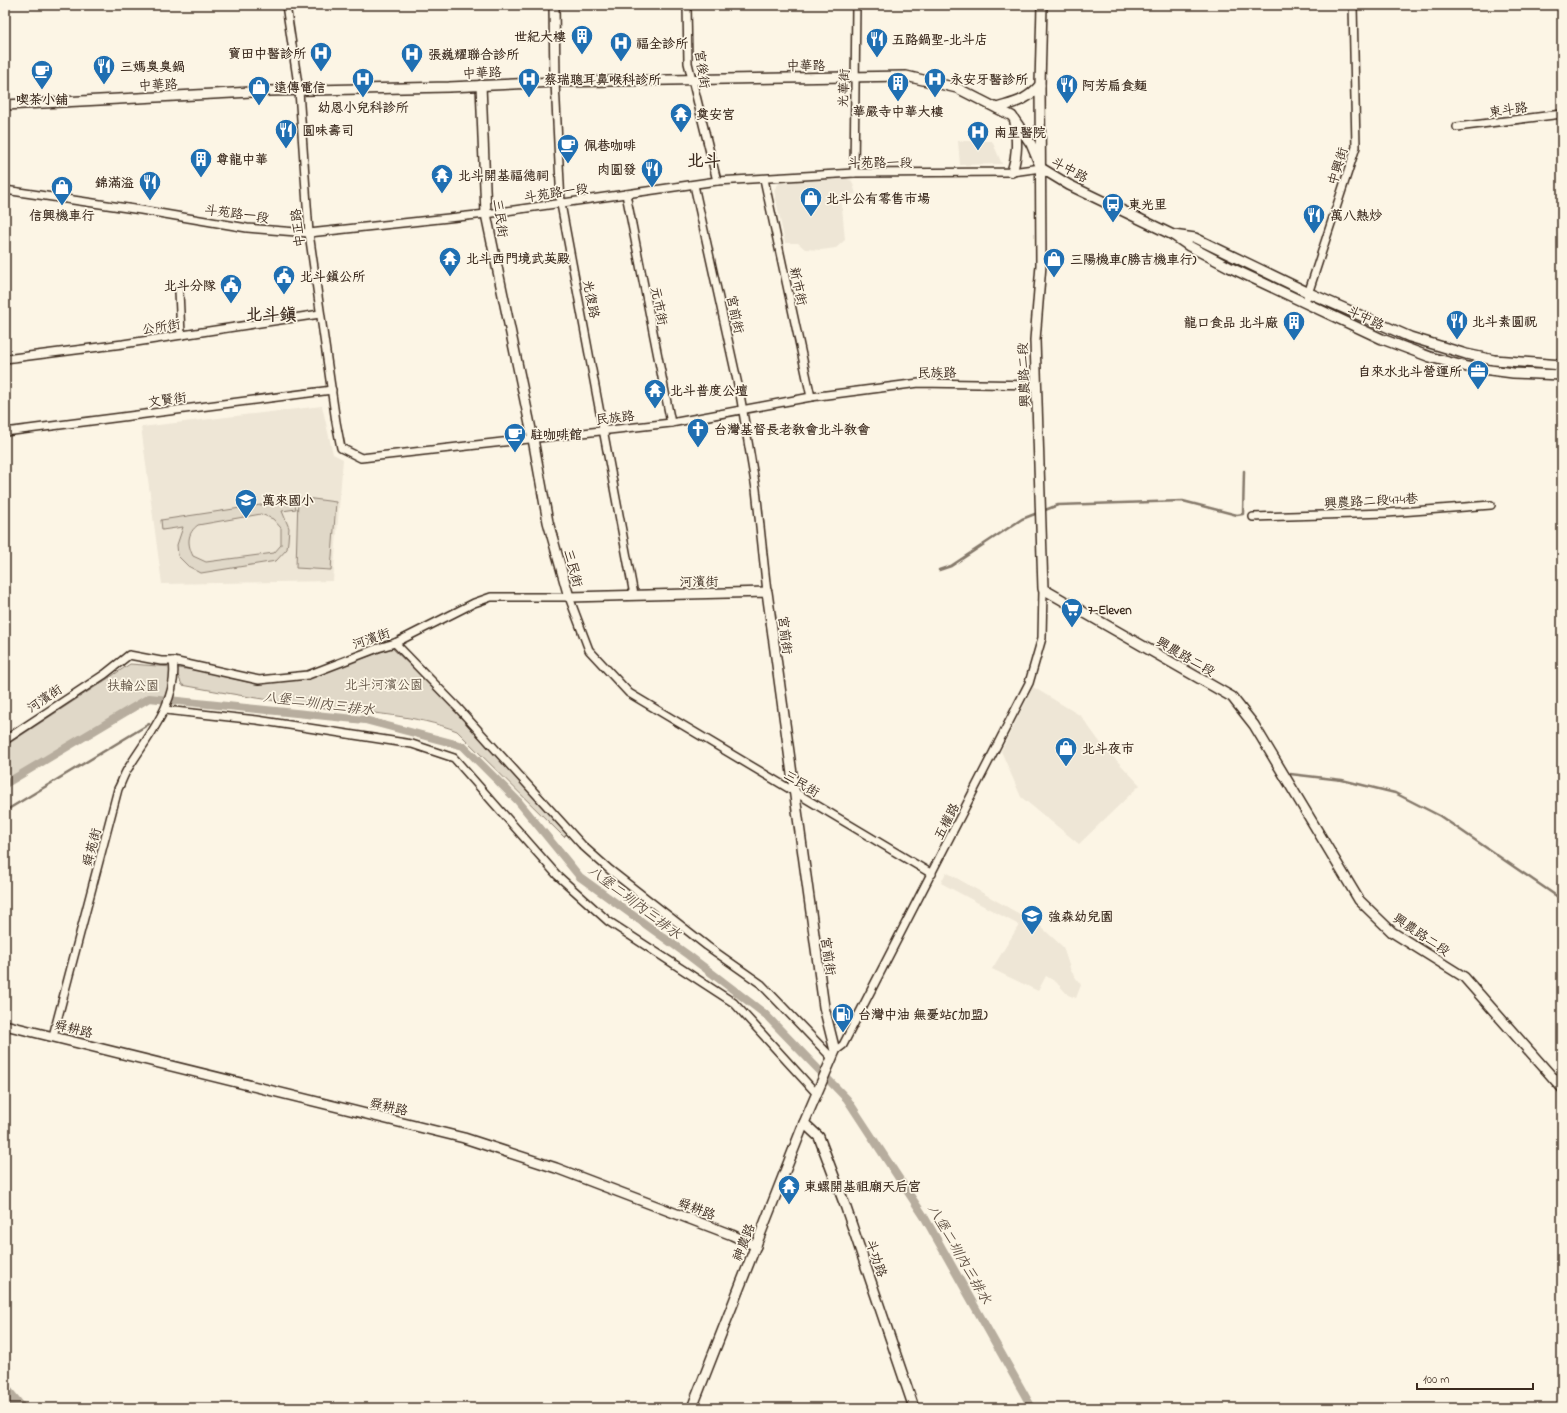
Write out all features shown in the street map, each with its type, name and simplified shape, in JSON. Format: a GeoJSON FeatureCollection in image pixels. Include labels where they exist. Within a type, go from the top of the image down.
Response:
{"type":"FeatureCollection","features":[{"type":"Feature","properties":{"kind":"street","name":"中正路"},"geometry":{"type":"LineString","coordinates":[[286,5],[299,91],[309,233],[341,448]]}},
{"type":"Feature","properties":{"kind":"street","name":"光復路"},"geometry":{"type":"LineString","coordinates":[[554,5],[561,204],[634,595]]}},
{"type":"Feature","properties":{"kind":"street","name":"宮後街"},"geometry":{"type":"LineString","coordinates":[[687,5],[688,64],[717,181]]}},
{"type":"Feature","properties":{"kind":"street","name":"光華街"},"geometry":{"type":"LineString","coordinates":[[854,173],[856,5]]}},
{"type":"Feature","properties":{"kind":"street","name":"興農路二段"},"geometry":{"type":"LineString","coordinates":[[1042,5],[1040,85],[1041,265],[1035,332],[1043,589],[1232,697],[1254,725],[1359,900],[1392,932],[1464,977],[1562,1088]]}},
{"type":"Feature","properties":{"kind":"street","name":"中興街"},"geometry":{"type":"LineString","coordinates":[[1305,303],[1356,147],[1353,5]]}},
{"type":"Feature","properties":{"kind":"street","name":"中華路"},"geometry":{"type":"LineString","coordinates":[[5,105],[299,91],[556,82],[906,76],[924,79],[957,88],[997,108],[1015,119],[1031,144],[1041,168]]}},
{"type":"Feature","properties":{"kind":"street","name":"三民街"},"geometry":{"type":"LineString","coordinates":[[481,85],[486,214],[533,439],[548,522],[568,597],[589,650],[629,693],[794,793],[932,874]]}},
{"type":"Feature","properties":{"kind":"street"},"geometry":{"type":"LineString","coordinates":[[997,108],[1016,103],[1030,96],[1040,85]]}},
{"type":"Feature","properties":{"kind":"street","name":"東斗路"},"geometry":{"type":"LineString","coordinates":[[1457,127],[1562,114]]}},
{"type":"Feature","properties":{"kind":"street"},"geometry":{"type":"LineString","coordinates":[[1012,172],[1018,147],[1015,119]]}},
{"type":"Feature","properties":{"kind":"street","name":"斗中路"},"geometry":{"type":"LineString","coordinates":[[1041,168],[1069,185],[1174,235],[1189,246],[1222,264],[1382,339],[1430,357],[1467,367],[1513,373],[1562,375]]}},
{"type":"Feature","properties":{"kind":"street","name":"斗苑路一段"},"geometry":{"type":"LineString","coordinates":[[5,190],[141,210],[247,228],[309,233],[486,214],[717,181],[854,173],[1012,172],[1041,168]]}},
{"type":"Feature","properties":{"kind":"street","name":"新市街"},"geometry":{"type":"LineString","coordinates":[[764,179],[811,397]]}},
{"type":"Feature","properties":{"kind":"street","name":"宮前街"},"geometry":{"type":"LineString","coordinates":[[694,184],[743,411],[756,489],[767,592],[794,793],[824,1007],[833,1057]]}},
{"type":"Feature","properties":{"kind":"street","name":"元市街"},"geometry":{"type":"LineString","coordinates":[[626,194],[671,423]]}},
{"type":"Feature","properties":{"kind":"street","name":"斗中路"},"geometry":{"type":"LineString","coordinates":[[1174,235],[1195,238],[1309,293],[1410,337],[1466,354],[1494,360],[1562,365]]}},
{"type":"Feature","properties":{"kind":"street"},"geometry":{"type":"LineString","coordinates":[[179,291],[181,335]]}},
{"type":"Feature","properties":{"kind":"street","name":"公所街"},"geometry":{"type":"LineString","coordinates":[[5,359],[320,314]]}},
{"type":"Feature","properties":{"kind":"street"},"geometry":{"type":"LineString","coordinates":[[1544,364],[1544,375]]}},
{"type":"Feature","properties":{"kind":"street","name":"民族路"},"geometry":{"type":"LineString","coordinates":[[341,448],[361,458],[533,439],[671,423],[743,411],[811,397],[919,383],[1036,385]]}},
{"type":"Feature","properties":{"kind":"street","name":"文賢街"},"geometry":{"type":"LineString","coordinates":[[5,432],[332,390]]}},
{"type":"Feature","properties":{"kind":"street","name":"興農路二段474巷"},"geometry":{"type":"LineString","coordinates":[[1253,517],[1387,513],[1491,505]]}},
{"type":"Feature","properties":{"kind":"street","name":"五權路"},"geometry":{"type":"LineString","coordinates":[[833,1057],[843,1046],[1029,683],[1042,638],[1043,589]]}},
{"type":"Feature","properties":{"kind":"street","name":"河濱街"},"geometry":{"type":"LineString","coordinates":[[5,740],[105,674],[129,655],[161,661],[173,661],[259,680],[308,675],[395,643],[474,603],[491,597],[568,597],[767,592]]}},
{"type":"Feature","properties":{"kind":"street"},"geometry":{"type":"LineString","coordinates":[[165,710],[257,720],[412,744],[454,758],[557,875],[608,921],[734,1003],[818,1091],[833,1057],[761,984],[707,946],[610,870],[583,846],[459,709],[395,643]]}},
{"type":"Feature","properties":{"kind":"street","name":"舜苑街"},"geometry":{"type":"LineString","coordinates":[[53,1036],[118,789],[128,767],[139,754],[165,710],[175,675],[173,661]]}},
{"type":"Feature","properties":{"kind":"street","name":"舜耕路"},"geometry":{"type":"LineString","coordinates":[[5,1025],[464,1138],[556,1168],[732,1235],[756,1246]]}},
{"type":"Feature","properties":{"kind":"street","name":"神農路"},"geometry":{"type":"LineString","coordinates":[[692,1408],[818,1091]]}},
{"type":"Feature","properties":{"kind":"street","name":"斗功路"},"geometry":{"type":"LineString","coordinates":[[804,1123],[818,1137],[824,1151],[846,1208],[914,1408]]}},
{"type":"Feature","properties":{"kind":"shaded area","name":"南星醫院"},"geometry":{"type":"Polygon","coordinates":[[[958,141],[992,141],[1002,164],[960,165],[958,141]]]}},
{"type":"Feature","properties":{"kind":"shaded area","name":"北斗公有零售市場"},"geometry":{"type":"Polygon","coordinates":[[[844,177],[852,181],[856,194],[841,196],[845,240],[836,248],[821,250],[805,249],[798,243],[785,243],[774,190],[780,182],[844,177]]]}},
{"type":"Feature","properties":{"kind":"shaded area","name":"萬來國小"},"geometry":{"type":"Polygon","coordinates":[[[322,406],[333,454],[343,459],[333,581],[162,584],[141,427],[322,406]]]}},
{"type":"Feature","properties":{"kind":"shaded area","name":"北斗夜市"},"geometry":{"type":"Polygon","coordinates":[[[1033,687],[1081,716],[1102,745],[1140,785],[1079,844],[1021,797],[1001,751],[1033,687]]]}},
{"type":"Feature","properties":{"kind":"shaded area","name":"強森幼兒園"},"geometry":{"type":"Polygon","coordinates":[[[946,872],[1039,925],[1063,947],[1071,971],[1081,985],[1076,998],[1068,995],[1056,982],[1046,976],[1038,991],[992,969],[1019,925],[941,883],[946,872]]]}},
{"type":"Feature","properties":{"kind":"green space"},"geometry":{"type":"Polygon","coordinates":[[[298,497],[336,502],[331,570],[296,568],[298,497]]]}},
{"type":"Feature","properties":{"kind":"green space"},"geometry":{"type":"Polygon","coordinates":[[[294,500],[296,509],[282,511],[289,528],[288,541],[287,549],[276,561],[201,573],[188,566],[178,556],[177,545],[183,527],[162,530],[161,520],[294,500]],[[261,514],[198,525],[194,528],[190,535],[189,543],[191,552],[193,556],[206,562],[274,553],[281,545],[281,528],[273,519],[261,514]]]}},
{"type":"Feature","properties":{"kind":"green space","name":"北斗河濱公園"},"geometry":{"type":"Polygon","coordinates":[[[392,648],[481,733],[568,833],[564,837],[457,731],[426,721],[409,718],[290,703],[182,685],[175,668],[197,670],[256,684],[310,677],[392,648]]]}},
{"type":"Feature","properties":{"kind":"green space","name":"扶輪公園"},"geometry":{"type":"Polygon","coordinates":[[[130,664],[172,667],[168,700],[149,698],[127,709],[5,784],[5,746],[130,664]]]}},
{"type":"Feature","properties":{"kind":"waterway"},"geometry":{"type":"LineString","coordinates":[[939,570],[951,566],[1022,519],[1058,505],[1183,501],[1237,515],[1243,514],[1244,471]]}},
{"type":"Feature","properties":{"kind":"waterway","name":"八堡二圳內三排水"},"geometry":{"type":"LineString","coordinates":[[5,784],[149,698],[365,720],[463,746],[518,801],[580,877],[688,955],[765,1014],[847,1099],[925,1218],[1032,1408]]}},
{"type":"Feature","properties":{"kind":"waterway"},"geometry":{"type":"LineString","coordinates":[[5,811],[149,724]]}},
{"type":"Feature","properties":{"kind":"waterway"},"geometry":{"type":"LineString","coordinates":[[1290,774],[1342,780],[1395,793],[1440,816],[1561,899],[1562,903]]}},
{"type":"Feature","properties":{"kind":"waterway"},"geometry":{"type":"LineString","coordinates":[[5,1391],[19,1408]]}},
{"type":"Feature","properties":{"kind":"place","name":"世紀大樓"},"geometry":{"type":"Point","coordinates":[582,56]}},
{"type":"Feature","properties":{"kind":"place","name":"五路鍋聖-北斗店"},"geometry":{"type":"Point","coordinates":[877,58]}},
{"type":"Feature","properties":{"kind":"place","name":"福全診所"},"geometry":{"type":"Point","coordinates":[621,62]}},
{"type":"Feature","properties":{"kind":"place","name":"寶田中醫診所"},"geometry":{"type":"Point","coordinates":[321,72]}},
{"type":"Feature","properties":{"kind":"place","name":"張巍耀聯合診所"},"geometry":{"type":"Point","coordinates":[412,74]}},
{"type":"Feature","properties":{"kind":"place","name":"三媽臭臭鍋"},"geometry":{"type":"Point","coordinates":[104,86]}},
{"type":"Feature","properties":{"kind":"place","name":"喫茶小舖"},"geometry":{"type":"Point","coordinates":[42,90]}},
{"type":"Feature","properties":{"kind":"place","name":"幼恩小兒科診所"},"geometry":{"type":"Point","coordinates":[363,98]}},
{"type":"Feature","properties":{"kind":"place","name":"蔡瑞聰耳鼻喉科診所"},"geometry":{"type":"Point","coordinates":[529,98]}},
{"type":"Feature","properties":{"kind":"place","name":"永安牙醫診所"},"geometry":{"type":"Point","coordinates":[935,98]}},
{"type":"Feature","properties":{"kind":"place","name":"華嚴寺中華大樓"},"geometry":{"type":"Point","coordinates":[898,102]}},
{"type":"Feature","properties":{"kind":"place","name":"阿芳扁食麵"},"geometry":{"type":"Point","coordinates":[1067,104]}},
{"type":"Feature","properties":{"kind":"place","name":"遠傳電信"},"geometry":{"type":"Point","coordinates":[259,106]}},
{"type":"Feature","properties":{"kind":"place","name":"奠安宮"},"geometry":{"type":"Point","coordinates":[681,134]}},
{"type":"Feature","properties":{"kind":"place","name":"圓味壽司"},"geometry":{"type":"Point","coordinates":[286,150]}},
{"type":"Feature","properties":{"kind":"place","name":"南星醫院"},"geometry":{"type":"Point","coordinates":[978,152]}},
{"type":"Feature","properties":{"kind":"place","name":"佩巷咖啡"},"geometry":{"type":"Point","coordinates":[568,164]}},
{"type":"Feature","properties":{"kind":"place","name":"尊龍中華"},"geometry":{"type":"Point","coordinates":[201,178]}},
{"type":"Feature","properties":{"kind":"place","name":"肉圓發"},"geometry":{"type":"Point","coordinates":[652,188]}},
{"type":"Feature","properties":{"kind":"place","name":"北斗開基福德祠"},"geometry":{"type":"Point","coordinates":[442,194]}},
{"type":"Feature","properties":{"kind":"place","name":"錦滿溢"},"geometry":{"type":"Point","coordinates":[150,202]}},
{"type":"Feature","properties":{"kind":"place","name":"信興機車行"},"geometry":{"type":"Point","coordinates":[62,206]}},
{"type":"Feature","properties":{"kind":"place","name":"北斗公有零售市場"},"geometry":{"type":"Point","coordinates":[811,218]}},
{"type":"Feature","properties":{"kind":"place","name":"東光里"},"geometry":{"type":"Point","coordinates":[1113,224]}},
{"type":"Feature","properties":{"kind":"place","name":"萬八熱炒"},"geometry":{"type":"Point","coordinates":[1314,234]}},
{"type":"Feature","properties":{"kind":"place","name":"北斗西門境武英殿"},"geometry":{"type":"Point","coordinates":[450,278]}},
{"type":"Feature","properties":{"kind":"place","name":"三陽機車(勝吉機車行)"},"geometry":{"type":"Point","coordinates":[1054,278]}},
{"type":"Feature","properties":{"kind":"place","name":"北斗鎮公所"},"geometry":{"type":"Point","coordinates":[284,296]}},
{"type":"Feature","properties":{"kind":"place","name":"北斗分隊"},"geometry":{"type":"Point","coordinates":[231,304]}},
{"type":"Feature","properties":{"kind":"place","name":"北斗素圓祝"},"geometry":{"type":"Point","coordinates":[1457,340]}},
{"type":"Feature","properties":{"kind":"place","name":"龍口食品 北斗廠"},"geometry":{"type":"Point","coordinates":[1294,342]}},
{"type":"Feature","properties":{"kind":"place","name":"自來水北斗營運所"},"geometry":{"type":"Point","coordinates":[1478,390]}},
{"type":"Feature","properties":{"kind":"place","name":"北斗普度公壇"},"geometry":{"type":"Point","coordinates":[655,410]}},
{"type":"Feature","properties":{"kind":"place","name":"台灣基督長老教會北斗教會"},"geometry":{"type":"Point","coordinates":[698,448]}},
{"type":"Feature","properties":{"kind":"place","name":"駐咖啡館"},"geometry":{"type":"Point","coordinates":[515,454]}},
{"type":"Feature","properties":{"kind":"place","name":"萬來國小"},"geometry":{"type":"Point","coordinates":[246,520]}},
{"type":"Feature","properties":{"kind":"place","name":"7-Eleven"},"geometry":{"type":"Point","coordinates":[1072,628]}},
{"type":"Feature","properties":{"kind":"place","name":"北斗夜市"},"geometry":{"type":"Point","coordinates":[1066,768]}},
{"type":"Feature","properties":{"kind":"place","name":"強森幼兒園"},"geometry":{"type":"Point","coordinates":[1032,936]}},
{"type":"Feature","properties":{"kind":"place","name":"台灣中油 無憂站(加盟)"},"geometry":{"type":"Point","coordinates":[843,1034]}},
{"type":"Feature","properties":{"kind":"place","name":"東螺開基祖廟天后宮"},"geometry":{"type":"Point","coordinates":[789,1206]}},
{"type":"Feature","properties":{"kind":"district","name":"北斗"},"geometry":{"type":"Point","coordinates":[704,160]}},
{"type":"Feature","properties":{"kind":"district","name":"北斗鎮"},"geometry":{"type":"Point","coordinates":[271,314]}}]}
